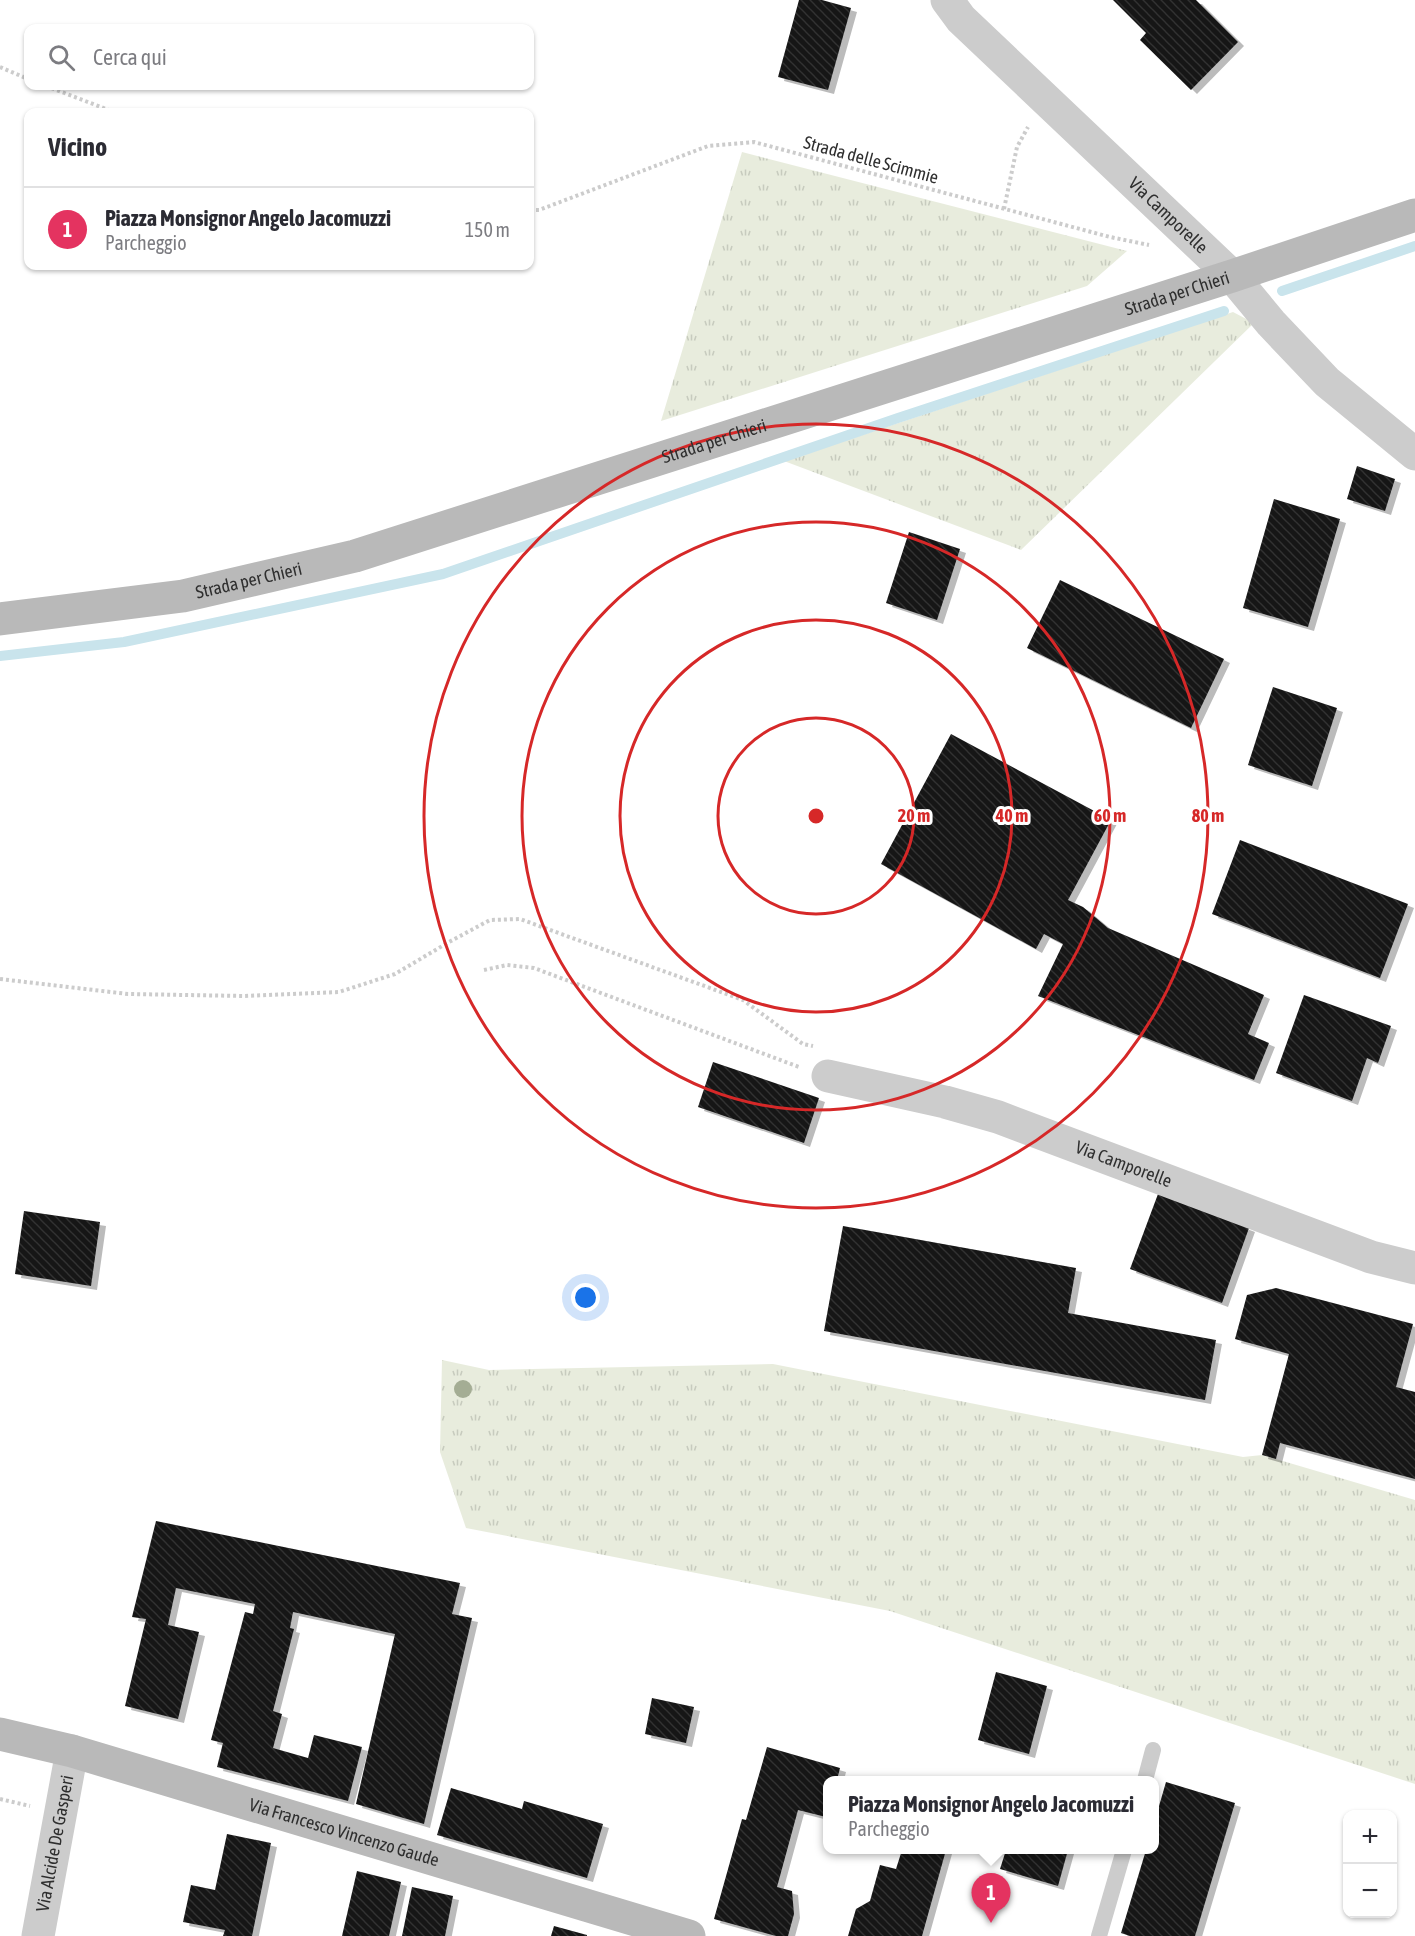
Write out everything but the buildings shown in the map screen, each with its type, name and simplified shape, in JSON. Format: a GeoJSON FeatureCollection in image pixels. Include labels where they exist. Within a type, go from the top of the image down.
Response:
{"type":"FeatureCollection","features":[{"type":"Feature","properties":{"kind":"main road","name":"Strada per Chieri"},"geometry":{"type":"LineString","coordinates":[[0,619],[183,597],[355,556],[1232,276],[1415,214]]}},
{"type":"Feature","properties":{"kind":"main road","name":"Via Francesco Vincenzo Gaude"},"geometry":{"type":"LineString","coordinates":[[0,1734],[72,1751],[620,1926],[689,1936]]}},
{"type":"Feature","properties":{"kind":"street","name":"Via Camporelle"},"geometry":{"type":"LineString","coordinates":[[946,0],[961,19],[1232,276],[1271,323],[1327,382],[1415,454]]}},
{"type":"Feature","properties":{"kind":"street","name":"Via Camporelle"},"geometry":{"type":"LineString","coordinates":[[828,1076],[945,1102],[998,1117],[1371,1257],[1415,1268]]}},
{"type":"Feature","properties":{"kind":"street","name":"Via Alcide De Gasperi"},"geometry":{"type":"LineString","coordinates":[[38,1936],[72,1751]]}},
{"type":"Feature","properties":{"kind":"lane"},"geometry":{"type":"LineString","coordinates":[[1145,1776],[1154,1750]]}},
{"type":"Feature","properties":{"kind":"lane"},"geometry":{"type":"LineString","coordinates":[[1099,1936],[1123,1854]]}},
{"type":"Feature","properties":{"kind":"path"},"geometry":{"type":"LineString","coordinates":[[0,67],[24,77]]}},
{"type":"Feature","properties":{"kind":"path"},"geometry":{"type":"LineString","coordinates":[[56,90],[104,108]]}},
{"type":"Feature","properties":{"kind":"path"},"geometry":{"type":"LineString","coordinates":[[1004,209],[1017,147],[1044,98]]}},
{"type":"Feature","properties":{"kind":"path","name":"Strada delle Scimmie"},"geometry":{"type":"LineString","coordinates":[[534,210],[708,146],[754,142],[1110,237],[1154,246]]}},
{"type":"Feature","properties":{"kind":"path"},"geometry":{"type":"LineString","coordinates":[[0,979],[128,994],[244,996],[339,992],[395,974],[490,920],[519,919],[743,1000],[803,1044],[814,1046]]}},
{"type":"Feature","properties":{"kind":"path"},"geometry":{"type":"LineString","coordinates":[[484,970],[507,965],[534,968],[779,1060],[828,1076]]}},
{"type":"Feature","properties":{"kind":"green space"},"geometry":{"type":"Polygon","coordinates":[[[742,152],[1127,251],[1087,286],[661,421],[742,152]]]}},
{"type":"Feature","properties":{"kind":"green space"},"geometry":{"type":"Polygon","coordinates":[[[1233,312],[1254,323],[1021,550],[784,461],[1233,312]]]}},
{"type":"Feature","properties":{"kind":"green space"},"geometry":{"type":"Polygon","coordinates":[[[442,1360],[489,1370],[773,1364],[1243,1457],[1262,1455],[1415,1500],[1415,1784],[890,1611],[466,1528],[440,1452],[442,1360]]]}},
{"type":"Feature","properties":{"kind":"waterway"},"geometry":{"type":"LineString","coordinates":[[1282,291],[1415,246]]}},
{"type":"Feature","properties":{"kind":"waterway"},"geometry":{"type":"LineString","coordinates":[[0,656],[124,642],[443,574],[898,418],[1224,311]]}},
{"type":"Feature","properties":{"kind":"place","name":"Piazza Monsignor Angelo Jacomuzzi"},"geometry":{"type":"Point","coordinates":[991,1923]}}]}
